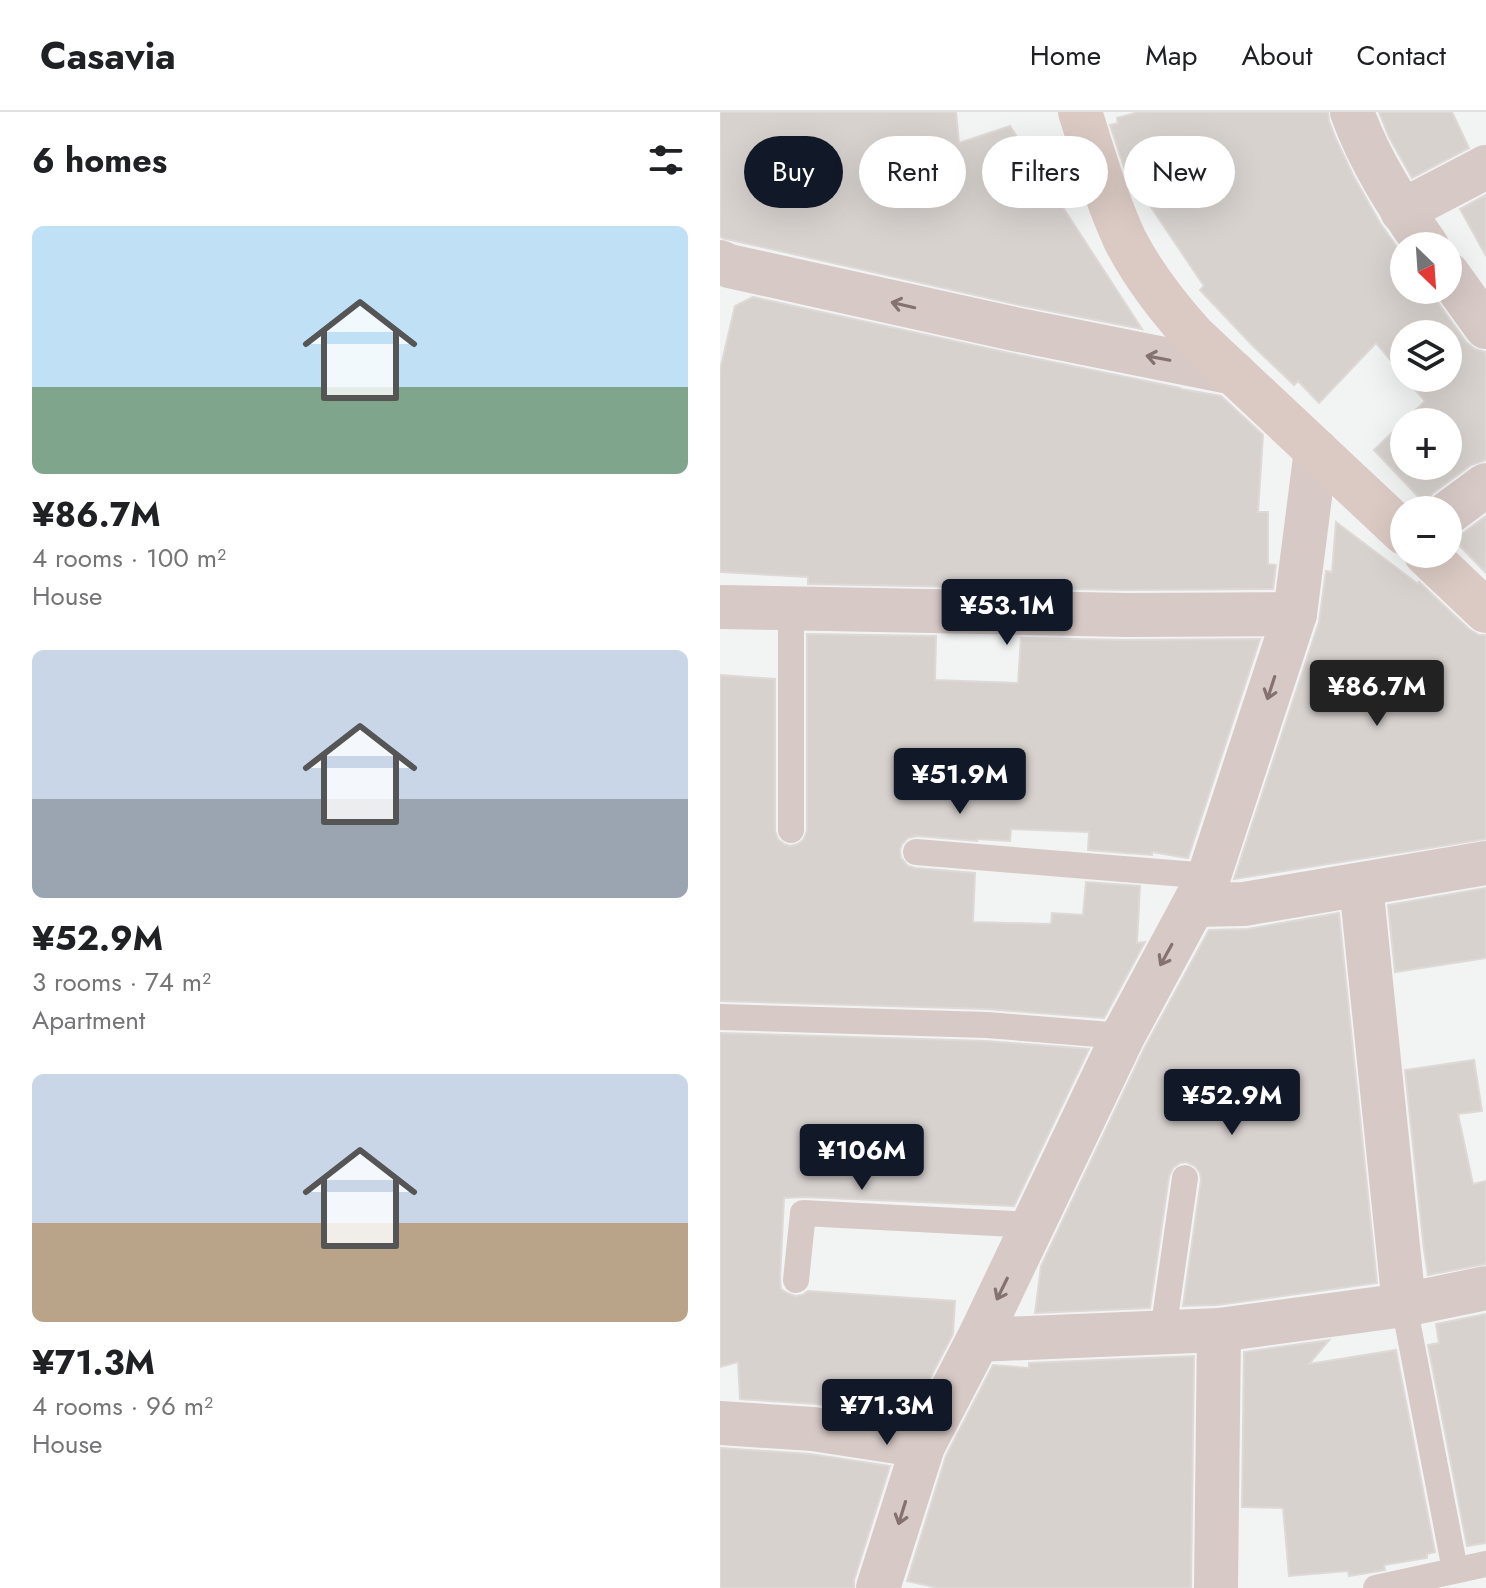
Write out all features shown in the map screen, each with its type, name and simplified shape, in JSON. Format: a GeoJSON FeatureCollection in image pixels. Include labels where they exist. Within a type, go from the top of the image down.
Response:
{"type":"FeatureCollection","features":[{"type":"Feature","properties":{"kind":"street"},"geometry":{"type":"LineString","coordinates":[[1080,112],[1125,239],[1139,265],[1173,313],[1390,520]]}},
{"type":"Feature","properties":{"kind":"street"},"geometry":{"type":"LineString","coordinates":[[1352,112],[1402,211],[1417,232]]}},
{"type":"Feature","properties":{"kind":"street"},"geometry":{"type":"LineString","coordinates":[[1402,211],[1486,167]]}},
{"type":"Feature","properties":{"kind":"street"},"geometry":{"type":"LineString","coordinates":[[720,262],[999,326],[1234,373]]}},
{"type":"Feature","properties":{"kind":"street"},"geometry":{"type":"LineString","coordinates":[[1462,294],[1486,327]]}},
{"type":"Feature","properties":{"kind":"street"},"geometry":{"type":"LineString","coordinates":[[878,1588],[923,1446],[978,1340],[1123,1036],[1201,890],[1295,614],[1316,450]]}},
{"type":"Feature","properties":{"kind":"street"},"geometry":{"type":"LineString","coordinates":[[1462,503],[1486,485]]}},
{"type":"Feature","properties":{"kind":"street"},"geometry":{"type":"LineString","coordinates":[[1441,568],[1486,611]]}},
{"type":"Feature","properties":{"kind":"street"},"geometry":{"type":"LineString","coordinates":[[720,607],[1127,615],[1295,614]]}},
{"type":"Feature","properties":{"kind":"street"},"geometry":{"type":"LineString","coordinates":[[1201,890],[1244,904],[1486,863]]}},
{"type":"Feature","properties":{"kind":"street"},"geometry":{"type":"LineString","coordinates":[[1361,885],[1404,1305]]}},
{"type":"Feature","properties":{"kind":"street"},"geometry":{"type":"LineString","coordinates":[[978,1340],[1219,1330],[1404,1305],[1486,1288]]}},
{"type":"Feature","properties":{"kind":"street"},"geometry":{"type":"LineString","coordinates":[[1216,1588],[1219,1330]]}},
{"type":"Feature","properties":{"kind":"street"},"geometry":{"type":"LineString","coordinates":[[720,1423],[813,1429],[923,1446]]}},
{"type":"Feature","properties":{"kind":"lane"},"geometry":{"type":"LineString","coordinates":[[791,609],[791,830]]}},
{"type":"Feature","properties":{"kind":"lane"},"geometry":{"type":"LineString","coordinates":[[916,852],[1201,890]]}},
{"type":"Feature","properties":{"kind":"lane"},"geometry":{"type":"LineString","coordinates":[[720,1017],[987,1025],[1123,1036]]}},
{"type":"Feature","properties":{"kind":"lane"},"geometry":{"type":"LineString","coordinates":[[1163,1332],[1185,1178]]}},
{"type":"Feature","properties":{"kind":"lane"},"geometry":{"type":"LineString","coordinates":[[796,1280],[803,1213],[1033,1225]]}},
{"type":"Feature","properties":{"kind":"lane"},"geometry":{"type":"LineString","coordinates":[[1404,1305],[1455,1570]]}},
{"type":"Feature","properties":{"kind":"lane"},"geometry":{"type":"LineString","coordinates":[[1376,1588],[1486,1564]]}},
{"type":"Feature","properties":{"kind":"building"},"geometry":{"type":"Polygon","coordinates":[[[720,112],[956,112],[958,136],[859,136],[859,208],[966,208],[966,141],[1010,126],[1017,136],[982,136],[982,208],[1063,208],[1142,329],[1019,305],[722,238],[720,112]]]}},
{"type":"Feature","properties":{"kind":"building"},"geometry":{"type":"Polygon","coordinates":[[[1139,112],[1328,112],[1336,139],[1354,177],[1390,237],[1390,304],[1439,304],[1450,320],[1390,320],[1390,360],[1376,343],[1319,403],[1298,381],[1294,385],[1200,290],[1204,286],[1152,208],[1235,208],[1235,136],[1124,136],[1124,167],[1110,125],[1118,123],[1117,118],[1139,112]]]}},
{"type":"Feature","properties":{"kind":"building"},"geometry":{"type":"Polygon","coordinates":[[[1379,112],[1452,112],[1469,148],[1412,178],[1379,112]]]}},
{"type":"Feature","properties":{"kind":"building"},"geometry":{"type":"Polygon","coordinates":[[[1486,195],[1486,256],[1460,209],[1486,195]]]}},
{"type":"Feature","properties":{"kind":"building"},"geometry":{"type":"Polygon","coordinates":[[[753,297],[1221,396],[1263,435],[1258,512],[1268,512],[1268,564],[1276,565],[1273,589],[1127,590],[808,584],[808,577],[720,572],[720,370],[735,306],[753,297]]]}},
{"type":"Feature","properties":{"kind":"building"},"geometry":{"type":"Polygon","coordinates":[[[1462,336],[1475,349],[1486,352],[1486,460],[1462,472],[1462,408],[1418,408],[1425,401],[1417,392],[1462,392],[1462,336]]]}},
{"type":"Feature","properties":{"kind":"building"},"geometry":{"type":"Polygon","coordinates":[[[1390,435],[1390,467],[1374,450],[1390,435]]]}},
{"type":"Feature","properties":{"kind":"building"},"geometry":{"type":"Polygon","coordinates":[[[1402,480],[1451,480],[1431,496],[1417,496],[1402,480]]]}},
{"type":"Feature","properties":{"kind":"building"},"geometry":{"type":"Polygon","coordinates":[[[1486,516],[1486,573],[1462,548],[1463,533],[1486,516]]]}},
{"type":"Feature","properties":{"kind":"building"},"geometry":{"type":"Polygon","coordinates":[[[1336,522],[1390,563],[1390,568],[1397,568],[1419,582],[1469,629],[1486,635],[1486,839],[1234,879],[1319,622],[1326,571],[1332,572],[1336,522]]]}},
{"type":"Feature","properties":{"kind":"building"},"geometry":{"type":"Polygon","coordinates":[[[807,634],[936,636],[935,680],[1018,683],[1021,638],[1260,639],[1188,858],[1152,852],[1152,855],[1088,850],[1089,832],[1011,829],[1010,841],[917,836],[908,838],[902,844],[901,858],[908,866],[975,873],[973,922],[1051,924],[1052,913],[1083,915],[1086,882],[1140,886],[1137,943],[1145,942],[1104,1018],[987,1009],[720,1001],[720,675],[775,679],[775,831],[784,844],[798,844],[807,830],[807,634]]]}},
{"type":"Feature","properties":{"kind":"building"},"geometry":{"type":"Polygon","coordinates":[[[1486,888],[1486,958],[1395,972],[1388,905],[1486,888]]]}},
{"type":"Feature","properties":{"kind":"building"},"geometry":{"type":"Polygon","coordinates":[[[1339,913],[1377,1283],[1217,1305],[1183,1306],[1201,1180],[1195,1166],[1186,1162],[1173,1168],[1169,1176],[1150,1308],[1035,1313],[1041,1266],[1145,1047],[1209,930],[1248,929],[1339,913]]]}},
{"type":"Feature","properties":{"kind":"building"},"geometry":{"type":"Polygon","coordinates":[[[720,1033],[986,1041],[1089,1049],[1014,1206],[784,1198],[780,1279],[781,1289],[787,1293],[795,1296],[808,1291],[955,1301],[953,1334],[909,1419],[817,1404],[740,1399],[738,1362],[720,1367],[720,1033]]]}},
{"type":"Feature","properties":{"kind":"building"},"geometry":{"type":"Polygon","coordinates":[[[1474,1060],[1482,1111],[1458,1114],[1473,1184],[1486,1181],[1486,1264],[1428,1275],[1405,1070],[1474,1060]]]}},
{"type":"Feature","properties":{"kind":"building"},"geometry":{"type":"Polygon","coordinates":[[[1486,1314],[1486,1543],[1467,1546],[1428,1345],[1439,1343],[1436,1324],[1486,1314]]]}},
{"type":"Feature","properties":{"kind":"building"},"geometry":{"type":"Polygon","coordinates":[[[1329,1340],[1309,1364],[1396,1350],[1435,1552],[1427,1554],[1427,1558],[1384,1565],[1385,1570],[1349,1576],[1348,1571],[1289,1576],[1283,1508],[1242,1507],[1244,1352],[1329,1340]]]}},
{"type":"Feature","properties":{"kind":"building"},"geometry":{"type":"Polygon","coordinates":[[[1194,1356],[1191,1588],[938,1588],[907,1581],[946,1456],[993,1365],[1029,1368],[1029,1363],[1194,1356]]]}},
{"type":"Feature","properties":{"kind":"building"},"geometry":{"type":"Polygon","coordinates":[[[720,1448],[810,1454],[890,1466],[854,1588],[720,1588],[720,1448]]]}}]}
